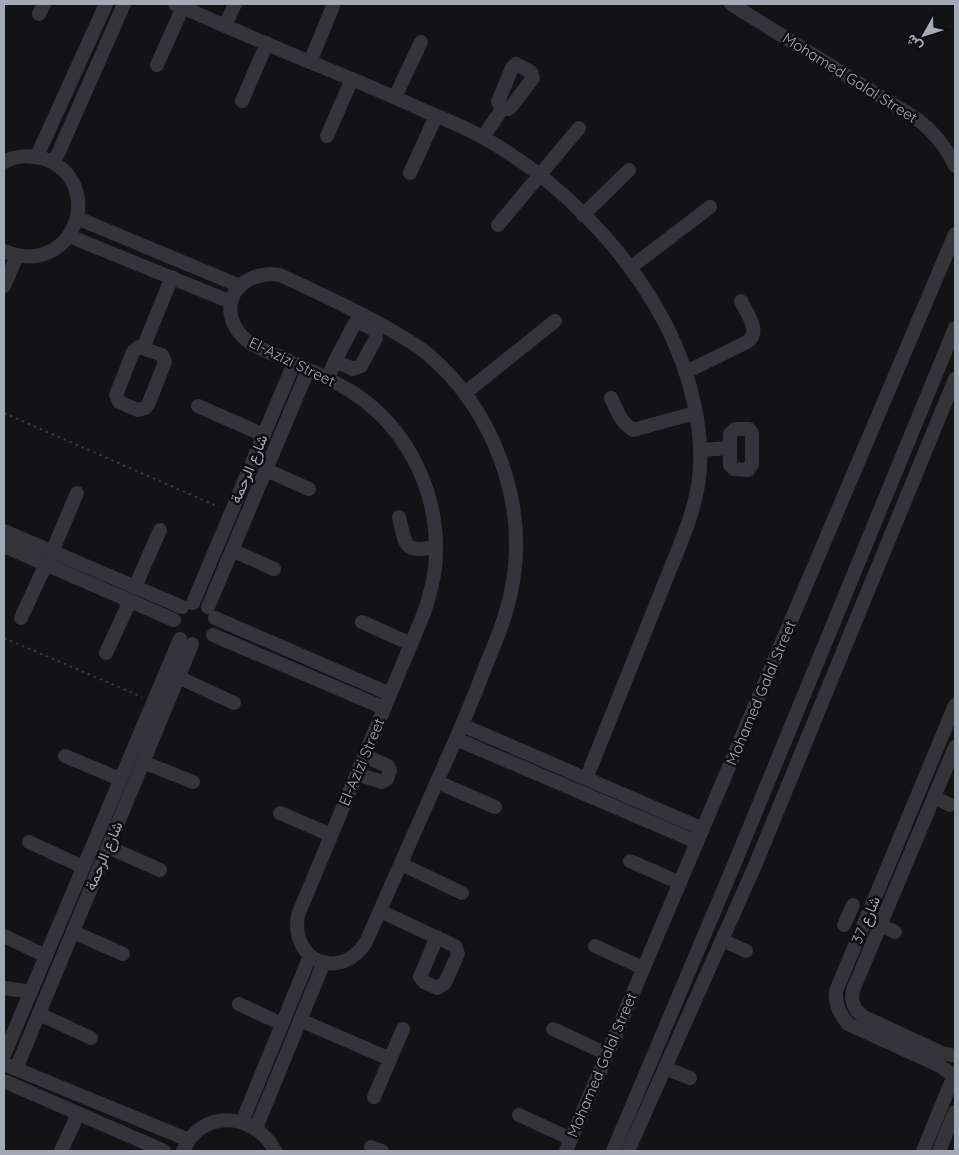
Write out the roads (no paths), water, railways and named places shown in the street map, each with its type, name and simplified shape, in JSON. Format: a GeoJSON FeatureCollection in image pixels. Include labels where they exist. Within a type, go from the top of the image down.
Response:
{"type":"FeatureCollection","features":[{"type":"Feature","properties":{"kind":"street"},"geometry":{"type":"LineString","coordinates":[[36,156],[106,4]]}},
{"type":"Feature","properties":{"kind":"street"},"geometry":{"type":"LineString","coordinates":[[54,163],[124,4]]}},
{"type":"Feature","properties":{"kind":"street"},"geometry":{"type":"LineString","coordinates":[[225,25],[235,4]]}},
{"type":"Feature","properties":{"kind":"street","name":"Mohamed Galal Street"},"geometry":{"type":"LineString","coordinates":[[731,4],[917,119],[941,140],[955,166]]}},
{"type":"Feature","properties":{"kind":"street"},"geometry":{"type":"LineString","coordinates":[[157,65],[179,6],[395,97],[483,137],[539,174],[583,215],[610,243],[630,268],[656,307],[674,342],[686,372],[695,413],[700,450],[699,480],[688,525],[586,779]]}},
{"type":"Feature","properties":{"kind":"street"},"geometry":{"type":"LineString","coordinates":[[310,62],[333,6]]}},
{"type":"Feature","properties":{"kind":"street"},"geometry":{"type":"LineString","coordinates":[[395,97],[421,42]]}},
{"type":"Feature","properties":{"kind":"street"},"geometry":{"type":"LineString","coordinates":[[242,102],[267,43]]}},
{"type":"Feature","properties":{"kind":"street"},"geometry":{"type":"LineString","coordinates":[[327,136],[352,79]]}},
{"type":"Feature","properties":{"kind":"street"},"geometry":{"type":"LineString","coordinates":[[483,137],[502,109]]}},
{"type":"Feature","properties":{"kind":"street"},"geometry":{"type":"LineString","coordinates":[[410,174],[436,116]]}},
{"type":"Feature","properties":{"kind":"street"},"geometry":{"type":"LineString","coordinates":[[498,226],[578,128]]}},
{"type":"Feature","properties":{"kind":"street"},"geometry":{"type":"LineString","coordinates":[[4,162],[21,156],[36,156],[54,163],[68,176],[77,193],[79,206],[77,218],[69,236],[59,247],[46,254],[32,257],[10,253],[4,286]]}},
{"type":"Feature","properties":{"kind":"street"},"geometry":{"type":"LineString","coordinates":[[583,215],[629,170]]}},
{"type":"Feature","properties":{"kind":"street"},"geometry":{"type":"LineString","coordinates":[[630,268],[710,206]]}},
{"type":"Feature","properties":{"kind":"street"},"geometry":{"type":"LineString","coordinates":[[77,218],[240,286]]}},
{"type":"Feature","properties":{"kind":"street","name":"Mohamed Galal Street"},"geometry":{"type":"LineString","coordinates":[[569,1145],[955,234]]}},
{"type":"Feature","properties":{"kind":"street"},"geometry":{"type":"LineString","coordinates":[[69,236],[231,302],[240,286],[248,279],[258,275],[280,275],[372,319],[423,350],[445,370],[464,393],[481,418],[495,444],[505,472],[512,502],[516,531],[512,590],[504,619],[456,739],[361,950],[344,962],[324,962],[310,956],[242,1122]]}},
{"type":"Feature","properties":{"kind":"street"},"geometry":{"type":"LineString","coordinates":[[143,348],[172,278]]}},
{"type":"Feature","properties":{"kind":"street"},"geometry":{"type":"LineString","coordinates":[[686,372],[747,342],[753,337],[753,326],[741,301]]}},
{"type":"Feature","properties":{"kind":"street","name":"El-Azizi Street"},"geometry":{"type":"LineString","coordinates":[[231,302],[230,315],[234,327],[242,338],[253,346],[328,378],[375,409],[404,443],[418,469],[431,504],[435,525],[435,570],[431,592],[424,613],[298,915],[296,926],[298,938],[302,947],[310,956]]}},
{"type":"Feature","properties":{"kind":"street"},"geometry":{"type":"LineString","coordinates":[[464,393],[555,321]]}},
{"type":"Feature","properties":{"kind":"street"},"geometry":{"type":"LineString","coordinates":[[613,1151],[736,860],[955,328]]}},
{"type":"Feature","properties":{"kind":"street"},"geometry":{"type":"LineString","coordinates":[[328,378],[335,361]]}},
{"type":"Feature","properties":{"kind":"street","name":"شارع الرحمة"},"geometry":{"type":"LineString","coordinates":[[187,605],[231,512],[294,364]]}},
{"type":"Feature","properties":{"kind":"street","name":"شارع الرحمة"},"geometry":{"type":"LineString","coordinates":[[212,613],[232,550],[308,370]]}},
{"type":"Feature","properties":{"kind":"street"},"geometry":{"type":"LineString","coordinates":[[628,1151],[754,868],[955,379]]}},
{"type":"Feature","properties":{"kind":"street"},"geometry":{"type":"LineString","coordinates":[[611,398],[623,421],[633,430],[695,413]]}},
{"type":"Feature","properties":{"kind":"street"},"geometry":{"type":"LineString","coordinates":[[198,406],[264,435]]}},
{"type":"Feature","properties":{"kind":"street"},"geometry":{"type":"LineString","coordinates":[[700,450],[730,448]]}},
{"type":"Feature","properties":{"kind":"street"},"geometry":{"type":"LineString","coordinates":[[266,470],[309,489]]}},
{"type":"Feature","properties":{"kind":"street"},"geometry":{"type":"LineString","coordinates":[[21,618],[77,493]]}},
{"type":"Feature","properties":{"kind":"street"},"geometry":{"type":"LineString","coordinates":[[399,517],[405,543],[409,547],[420,550],[436,547]]}},
{"type":"Feature","properties":{"kind":"street"},"geometry":{"type":"LineString","coordinates":[[135,587],[160,530]]}},
{"type":"Feature","properties":{"kind":"street"},"geometry":{"type":"LineString","coordinates":[[4,531],[49,558],[130,601],[174,620]]}},
{"type":"Feature","properties":{"kind":"street"},"geometry":{"type":"LineString","coordinates":[[4,546],[49,558],[187,605],[204,605],[212,613],[390,694]]}},
{"type":"Feature","properties":{"kind":"street"},"geometry":{"type":"LineString","coordinates":[[232,550],[274,569]]}},
{"type":"Feature","properties":{"kind":"street"},"geometry":{"type":"LineString","coordinates":[[106,653],[130,601]]}},
{"type":"Feature","properties":{"kind":"street"},"geometry":{"type":"LineString","coordinates":[[187,605],[174,620],[176,633],[186,642],[204,643],[213,635],[216,624],[212,613]]}},
{"type":"Feature","properties":{"kind":"street"},"geometry":{"type":"LineString","coordinates":[[362,622],[411,644]]}},
{"type":"Feature","properties":{"kind":"street"},"geometry":{"type":"LineString","coordinates":[[213,635],[384,708]]}},
{"type":"Feature","properties":{"kind":"street","name":"شارع الرحمة"},"geometry":{"type":"LineString","coordinates":[[10,1066],[39,1014],[178,678],[186,642]]}},
{"type":"Feature","properties":{"kind":"street","name":"شارع الرحمة"},"geometry":{"type":"LineString","coordinates":[[4,1055],[153,702],[186,642]]}},
{"type":"Feature","properties":{"kind":"street"},"geometry":{"type":"LineString","coordinates":[[178,678],[234,703]]}},
{"type":"Feature","properties":{"kind":"street","name":"شارع 37"},"geometry":{"type":"LineString","coordinates":[[955,705],[836,991],[839,1012],[848,1024],[955,1074]]}},
{"type":"Feature","properties":{"kind":"street"},"geometry":{"type":"LineString","coordinates":[[462,724],[703,829]]}},
{"type":"Feature","properties":{"kind":"street"},"geometry":{"type":"LineString","coordinates":[[456,739],[697,842]]}},
{"type":"Feature","properties":{"kind":"street","name":"شارع 37"},"geometry":{"type":"LineString","coordinates":[[955,747],[852,990],[854,1008],[864,1017],[942,1053],[955,1056]]}},
{"type":"Feature","properties":{"kind":"street"},"geometry":{"type":"LineString","coordinates":[[65,756],[120,779]]}},
{"type":"Feature","properties":{"kind":"street"},"geometry":{"type":"LineString","coordinates":[[357,774],[382,782],[388,779],[390,770],[388,766],[365,756]]}},
{"type":"Feature","properties":{"kind":"street"},"geometry":{"type":"LineString","coordinates":[[143,762],[193,782]]}},
{"type":"Feature","properties":{"kind":"street"},"geometry":{"type":"LineString","coordinates":[[437,782],[495,807]]}},
{"type":"Feature","properties":{"kind":"street"},"geometry":{"type":"LineString","coordinates":[[934,797],[950,805]]}},
{"type":"Feature","properties":{"kind":"street"},"geometry":{"type":"LineString","coordinates":[[911,811],[926,816]]}},
{"type":"Feature","properties":{"kind":"street"},"geometry":{"type":"LineString","coordinates":[[280,813],[331,835]]}},
{"type":"Feature","properties":{"kind":"street"},"geometry":{"type":"LineString","coordinates":[[29,842],[83,867]]}},
{"type":"Feature","properties":{"kind":"street"},"geometry":{"type":"LineString","coordinates":[[108,847],[160,870]]}},
{"type":"Feature","properties":{"kind":"street"},"geometry":{"type":"LineString","coordinates":[[736,860],[754,868]]}},
{"type":"Feature","properties":{"kind":"street"},"geometry":{"type":"LineString","coordinates":[[630,861],[680,883]]}},
{"type":"Feature","properties":{"kind":"street"},"geometry":{"type":"LineString","coordinates":[[401,864],[462,893]]}},
{"type":"Feature","properties":{"kind":"street"},"geometry":{"type":"LineString","coordinates":[[380,911],[437,937]]}},
{"type":"Feature","properties":{"kind":"street"},"geometry":{"type":"LineString","coordinates":[[849,915],[864,923]]}},
{"type":"Feature","properties":{"kind":"street"},"geometry":{"type":"LineString","coordinates":[[880,925],[894,932]]}},
{"type":"Feature","properties":{"kind":"street"},"geometry":{"type":"LineString","coordinates":[[73,932],[123,954]]}},
{"type":"Feature","properties":{"kind":"street"},"geometry":{"type":"LineString","coordinates":[[4,936],[46,956]]}},
{"type":"Feature","properties":{"kind":"street"},"geometry":{"type":"LineString","coordinates":[[722,940],[746,951]]}},
{"type":"Feature","properties":{"kind":"street"},"geometry":{"type":"LineString","coordinates":[[595,946],[643,968]]}},
{"type":"Feature","properties":{"kind":"street"},"geometry":{"type":"LineString","coordinates":[[256,1128],[324,962]]}},
{"type":"Feature","properties":{"kind":"street"},"geometry":{"type":"LineString","coordinates":[[4,988],[30,992]]}},
{"type":"Feature","properties":{"kind":"street"},"geometry":{"type":"LineString","coordinates":[[239,1004],[282,1024]]}},
{"type":"Feature","properties":{"kind":"street"},"geometry":{"type":"LineString","coordinates":[[39,1014],[91,1038]]}},
{"type":"Feature","properties":{"kind":"street"},"geometry":{"type":"LineString","coordinates":[[300,1020],[390,1059]]}},
{"type":"Feature","properties":{"kind":"street"},"geometry":{"type":"LineString","coordinates":[[553,1029],[607,1054]]}},
{"type":"Feature","properties":{"kind":"street"},"geometry":{"type":"LineString","coordinates":[[374,1097],[404,1030]]}},
{"type":"Feature","properties":{"kind":"street"},"geometry":{"type":"LineString","coordinates":[[10,1066],[186,1146],[197,1132],[207,1125],[218,1121],[230,1120],[242,1122],[256,1128],[267,1138],[275,1151]]}},
{"type":"Feature","properties":{"kind":"street"},"geometry":{"type":"LineString","coordinates":[[666,1068],[690,1078]]}},
{"type":"Feature","properties":{"kind":"street"},"geometry":{"type":"LineString","coordinates":[[922,1151],[955,1074]]}},
{"type":"Feature","properties":{"kind":"street"},"geometry":{"type":"LineString","coordinates":[[4,1081],[164,1151]]}},
{"type":"Feature","properties":{"kind":"street"},"geometry":{"type":"LineString","coordinates":[[939,1151],[955,1112]]}},
{"type":"Feature","properties":{"kind":"street"},"geometry":{"type":"LineString","coordinates":[[61,1151],[78,1114]]}},
{"type":"Feature","properties":{"kind":"street"},"geometry":{"type":"LineString","coordinates":[[519,1115],[569,1145]]}}]}
